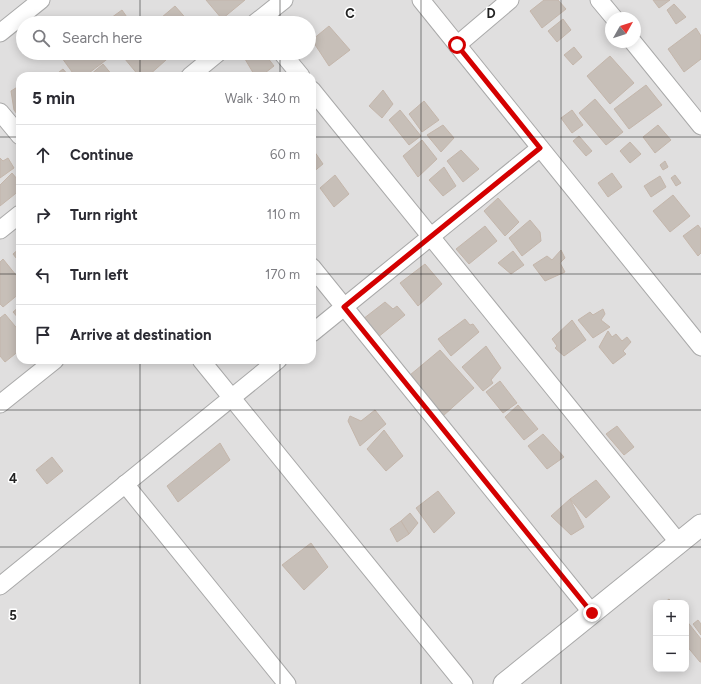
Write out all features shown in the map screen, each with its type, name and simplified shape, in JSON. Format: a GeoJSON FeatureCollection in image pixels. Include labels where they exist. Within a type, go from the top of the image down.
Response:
{"type":"FeatureCollection","features":[{"type":"Feature","properties":{"kind":"street"},"geometry":{"type":"LineString","coordinates":[[21,16],[41,0]]}},
{"type":"Feature","properties":{"kind":"street"},"geometry":{"type":"LineString","coordinates":[[265,16],[284,0]]}},
{"type":"Feature","properties":{"kind":"street"},"geometry":{"type":"LineString","coordinates":[[421,0],[701,347]]}},
{"type":"Feature","properties":{"kind":"street"},"geometry":{"type":"LineString","coordinates":[[457,45],[510,0]]}},
{"type":"Feature","properties":{"kind":"street"},"geometry":{"type":"LineString","coordinates":[[599,0],[609,12]]}},
{"type":"Feature","properties":{"kind":"street"},"geometry":{"type":"LineString","coordinates":[[0,33],[16,20]]}},
{"type":"Feature","properties":{"kind":"street"},"geometry":{"type":"LineString","coordinates":[[638,48],[701,126]]}},
{"type":"Feature","properties":{"kind":"street"},"geometry":{"type":"LineString","coordinates":[[195,72],[209,60]]}},
{"type":"Feature","properties":{"kind":"street"},"geometry":{"type":"LineString","coordinates":[[288,60],[298,72]]}},
{"type":"Feature","properties":{"kind":"street"},"geometry":{"type":"LineString","coordinates":[[316,95],[679,543]]}},
{"type":"Feature","properties":{"kind":"street"},"geometry":{"type":"LineString","coordinates":[[0,112],[16,131]]}},
{"type":"Feature","properties":{"kind":"street"},"geometry":{"type":"LineString","coordinates":[[316,330],[540,148]]}},
{"type":"Feature","properties":{"kind":"street"},"geometry":{"type":"LineString","coordinates":[[0,230],[16,217]]}},
{"type":"Feature","properties":{"kind":"street"},"geometry":{"type":"LineString","coordinates":[[316,272],[592,613]]}},
{"type":"Feature","properties":{"kind":"street"},"geometry":{"type":"LineString","coordinates":[[0,404],[50,364]]}},
{"type":"Feature","properties":{"kind":"street"},"geometry":{"type":"LineString","coordinates":[[204,364],[464,684]]}},
{"type":"Feature","properties":{"kind":"street"},"geometry":{"type":"LineString","coordinates":[[0,586],[273,364]]}},
{"type":"Feature","properties":{"kind":"street"},"geometry":{"type":"LineString","coordinates":[[125,484],[287,684]]}},
{"type":"Feature","properties":{"kind":"street"},"geometry":{"type":"LineString","coordinates":[[504,684],[701,525]]}},
{"type":"Feature","properties":{"kind":"shaded area"},"geometry":{"type":"Polygon","coordinates":[[[0,0],[701,0],[701,684],[0,684],[0,0]]]}},
{"type":"Feature","properties":{"kind":"building"},"geometry":{"type":"Polygon","coordinates":[[[206,0],[245,0],[226,16],[219,16],[206,0]]]}},
{"type":"Feature","properties":{"kind":"building"},"geometry":{"type":"Polygon","coordinates":[[[544,0],[558,0],[566,9],[542,28],[530,11],[544,0]]]}},
{"type":"Feature","properties":{"kind":"building"},"geometry":{"type":"Polygon","coordinates":[[[653,0],[670,0],[659,8],[653,0]]]}},
{"type":"Feature","properties":{"kind":"building"},"geometry":{"type":"Polygon","coordinates":[[[674,4],[686,17],[676,24],[667,10],[674,4]]]}},
{"type":"Feature","properties":{"kind":"building"},"geometry":{"type":"Polygon","coordinates":[[[175,6],[184,16],[163,16],[175,6]]]}},
{"type":"Feature","properties":{"kind":"building"},"geometry":{"type":"Polygon","coordinates":[[[122,10],[126,16],[114,16],[122,10]]]}},
{"type":"Feature","properties":{"kind":"building"},"geometry":{"type":"Polygon","coordinates":[[[563,19],[571,30],[557,42],[548,31],[563,19]]]}},
{"type":"Feature","properties":{"kind":"building"},"geometry":{"type":"Polygon","coordinates":[[[329,26],[350,50],[329,66],[316,46],[316,37],[329,26]]]}},
{"type":"Feature","properties":{"kind":"building"},"geometry":{"type":"Polygon","coordinates":[[[696,28],[701,36],[701,59],[684,72],[668,49],[696,28]]]}},
{"type":"Feature","properties":{"kind":"building"},"geometry":{"type":"Polygon","coordinates":[[[574,47],[582,57],[573,65],[564,55],[574,47]]]}},
{"type":"Feature","properties":{"kind":"building"},"geometry":{"type":"Polygon","coordinates":[[[610,56],[634,83],[610,104],[587,76],[610,56]]]}},
{"type":"Feature","properties":{"kind":"building"},"geometry":{"type":"Polygon","coordinates":[[[63,60],[106,60],[90,72],[72,72],[63,60]]]}},
{"type":"Feature","properties":{"kind":"building"},"geometry":{"type":"Polygon","coordinates":[[[126,60],[166,60],[152,72],[136,72],[126,60]]]}},
{"type":"Feature","properties":{"kind":"building"},"geometry":{"type":"Polygon","coordinates":[[[246,60],[269,60],[274,66],[266,72],[253,72],[246,60]]]}},
{"type":"Feature","properties":{"kind":"building"},"geometry":{"type":"Polygon","coordinates":[[[103,64],[110,72],[94,72],[103,64]]]}},
{"type":"Feature","properties":{"kind":"building"},"geometry":{"type":"Polygon","coordinates":[[[646,85],[662,105],[629,129],[614,109],[646,85]]]}},
{"type":"Feature","properties":{"kind":"building"},"geometry":{"type":"Polygon","coordinates":[[[16,88],[16,113],[14,110],[11,91],[16,88]]]}},
{"type":"Feature","properties":{"kind":"building"},"geometry":{"type":"Polygon","coordinates":[[[383,90],[393,104],[382,118],[369,106],[383,90]]]}},
{"type":"Feature","properties":{"kind":"building"},"geometry":{"type":"Polygon","coordinates":[[[595,99],[623,132],[606,145],[579,113],[595,99]]]}},
{"type":"Feature","properties":{"kind":"building"},"geometry":{"type":"Polygon","coordinates":[[[424,101],[439,120],[422,132],[409,114],[424,101]]]}},
{"type":"Feature","properties":{"kind":"building"},"geometry":{"type":"Polygon","coordinates":[[[400,110],[421,136],[409,145],[389,120],[400,110]]]}},
{"type":"Feature","properties":{"kind":"building"},"geometry":{"type":"Polygon","coordinates":[[[572,110],[583,125],[572,133],[561,118],[572,110]]]}},
{"type":"Feature","properties":{"kind":"building"},"geometry":{"type":"Polygon","coordinates":[[[443,125],[454,138],[441,152],[427,135],[443,125]]]}},
{"type":"Feature","properties":{"kind":"building"},"geometry":{"type":"Polygon","coordinates":[[[658,125],[671,140],[655,153],[643,137],[658,125]]]}},
{"type":"Feature","properties":{"kind":"building"},"geometry":{"type":"Polygon","coordinates":[[[579,136],[592,151],[586,156],[573,141],[579,136]]]}},
{"type":"Feature","properties":{"kind":"building"},"geometry":{"type":"Polygon","coordinates":[[[422,140],[437,159],[418,177],[403,156],[422,140]]]}},
{"type":"Feature","properties":{"kind":"building"},"geometry":{"type":"Polygon","coordinates":[[[630,142],[641,154],[630,163],[620,151],[630,142]]]}},
{"type":"Feature","properties":{"kind":"building"},"geometry":{"type":"Polygon","coordinates":[[[461,150],[479,169],[463,182],[447,161],[461,150]]]}},
{"type":"Feature","properties":{"kind":"building"},"geometry":{"type":"Polygon","coordinates":[[[316,154],[323,164],[316,170],[316,154]]]}},
{"type":"Feature","properties":{"kind":"building"},"geometry":{"type":"Polygon","coordinates":[[[0,158],[3,161],[8,158],[14,168],[0,178],[0,158]]]}},
{"type":"Feature","properties":{"kind":"building"},"geometry":{"type":"Polygon","coordinates":[[[665,161],[668,167],[663,170],[660,165],[665,161]]]}},
{"type":"Feature","properties":{"kind":"building"},"geometry":{"type":"Polygon","coordinates":[[[444,167],[456,186],[443,196],[429,180],[444,167]]]}},
{"type":"Feature","properties":{"kind":"building"},"geometry":{"type":"Polygon","coordinates":[[[12,173],[16,178],[16,193],[0,206],[0,185],[12,173]]]}},
{"type":"Feature","properties":{"kind":"building"},"geometry":{"type":"Polygon","coordinates":[[[612,173],[622,187],[608,197],[598,183],[612,173]]]}},
{"type":"Feature","properties":{"kind":"building"},"geometry":{"type":"Polygon","coordinates":[[[335,175],[349,194],[334,207],[320,188],[335,175]]]}},
{"type":"Feature","properties":{"kind":"building"},"geometry":{"type":"Polygon","coordinates":[[[675,175],[681,183],[676,186],[671,178],[675,175]]]}},
{"type":"Feature","properties":{"kind":"building"},"geometry":{"type":"Polygon","coordinates":[[[660,176],[666,187],[651,197],[644,186],[660,176]]]}},
{"type":"Feature","properties":{"kind":"building"},"geometry":{"type":"Polygon","coordinates":[[[673,195],[690,216],[670,232],[653,211],[673,195]]]}},
{"type":"Feature","properties":{"kind":"building"},"geometry":{"type":"Polygon","coordinates":[[[498,198],[519,222],[505,236],[484,211],[498,198]]]}},
{"type":"Feature","properties":{"kind":"building"},"geometry":{"type":"Polygon","coordinates":[[[530,220],[540,232],[541,241],[522,256],[509,238],[530,220]]]}},
{"type":"Feature","properties":{"kind":"building"},"geometry":{"type":"Polygon","coordinates":[[[698,225],[701,229],[701,253],[698,256],[683,236],[698,225]]]}},
{"type":"Feature","properties":{"kind":"building"},"geometry":{"type":"Polygon","coordinates":[[[485,226],[497,241],[469,264],[456,249],[485,226]]]}},
{"type":"Feature","properties":{"kind":"building"},"geometry":{"type":"Polygon","coordinates":[[[561,250],[565,258],[560,263],[565,272],[545,281],[533,265],[547,256],[552,260],[561,250]]]}},
{"type":"Feature","properties":{"kind":"building"},"geometry":{"type":"Polygon","coordinates":[[[513,251],[524,265],[511,274],[498,263],[513,251]]]}},
{"type":"Feature","properties":{"kind":"building"},"geometry":{"type":"Polygon","coordinates":[[[3,259],[16,275],[16,296],[3,307],[0,304],[0,262],[3,259]]]}},
{"type":"Feature","properties":{"kind":"building"},"geometry":{"type":"Polygon","coordinates":[[[425,264],[442,284],[418,306],[400,283],[425,264]]]}},
{"type":"Feature","properties":{"kind":"building"},"geometry":{"type":"Polygon","coordinates":[[[385,302],[393,309],[397,306],[405,315],[377,338],[363,319],[385,302]]]}},
{"type":"Feature","properties":{"kind":"building"},"geometry":{"type":"Polygon","coordinates":[[[603,309],[605,314],[601,320],[610,327],[593,338],[578,320],[590,312],[593,315],[603,309]]]}},
{"type":"Feature","properties":{"kind":"building"},"geometry":{"type":"Polygon","coordinates":[[[5,314],[16,327],[16,353],[5,362],[0,356],[0,318],[5,314]]]}},
{"type":"Feature","properties":{"kind":"building"},"geometry":{"type":"Polygon","coordinates":[[[465,319],[470,325],[473,324],[479,332],[451,356],[438,339],[465,319]]]}},
{"type":"Feature","properties":{"kind":"building"},"geometry":{"type":"Polygon","coordinates":[[[572,320],[586,340],[564,356],[555,348],[557,346],[552,339],[572,320]]]}},
{"type":"Feature","properties":{"kind":"building"},"geometry":{"type":"Polygon","coordinates":[[[608,331],[612,337],[616,334],[622,341],[627,337],[631,342],[623,351],[626,354],[613,364],[599,347],[608,331]]]}},
{"type":"Feature","properties":{"kind":"building"},"geometry":{"type":"Polygon","coordinates":[[[486,346],[501,368],[491,380],[493,383],[483,391],[462,367],[486,346]]]}},
{"type":"Feature","properties":{"kind":"building"},"geometry":{"type":"Polygon","coordinates":[[[440,350],[474,388],[443,416],[410,375],[440,350]]]}},
{"type":"Feature","properties":{"kind":"building"},"geometry":{"type":"Polygon","coordinates":[[[500,381],[517,403],[503,413],[486,392],[500,381]]]}},
{"type":"Feature","properties":{"kind":"building"},"geometry":{"type":"Polygon","coordinates":[[[518,405],[538,429],[524,440],[505,417],[518,405]]]}},
{"type":"Feature","properties":{"kind":"building"},"geometry":{"type":"Polygon","coordinates":[[[375,410],[386,424],[360,446],[348,421],[350,416],[361,421],[375,410]]]}},
{"type":"Feature","properties":{"kind":"building"},"geometry":{"type":"Polygon","coordinates":[[[617,426],[634,447],[624,455],[606,434],[617,426]]]}},
{"type":"Feature","properties":{"kind":"building"},"geometry":{"type":"Polygon","coordinates":[[[384,430],[403,456],[386,471],[367,449],[384,430]]]}},
{"type":"Feature","properties":{"kind":"building"},"geometry":{"type":"Polygon","coordinates":[[[543,434],[564,457],[547,469],[528,446],[543,434]]]}},
{"type":"Feature","properties":{"kind":"building"},"geometry":{"type":"Polygon","coordinates":[[[220,443],[230,460],[178,502],[167,486],[220,443]]]}},
{"type":"Feature","properties":{"kind":"building"},"geometry":{"type":"Polygon","coordinates":[[[52,457],[63,471],[47,484],[36,470],[52,457]]]}},
{"type":"Feature","properties":{"kind":"building"},"geometry":{"type":"Polygon","coordinates":[[[596,480],[610,497],[586,518],[570,499],[596,480]]]}},
{"type":"Feature","properties":{"kind":"building"},"geometry":{"type":"Polygon","coordinates":[[[438,491],[455,513],[434,533],[416,508],[438,491]]]}},
{"type":"Feature","properties":{"kind":"building"},"geometry":{"type":"Polygon","coordinates":[[[570,499],[584,527],[571,535],[551,516],[570,499]]]}},
{"type":"Feature","properties":{"kind":"building"},"geometry":{"type":"Polygon","coordinates":[[[410,513],[418,523],[409,534],[401,521],[410,513]]]}},
{"type":"Feature","properties":{"kind":"building"},"geometry":{"type":"Polygon","coordinates":[[[401,521],[409,534],[397,542],[390,529],[401,521]]]}},
{"type":"Feature","properties":{"kind":"building"},"geometry":{"type":"Polygon","coordinates":[[[311,543],[328,567],[304,590],[282,565],[311,543]]]}},
{"type":"Feature","properties":{"kind":"building"},"geometry":{"type":"Polygon","coordinates":[[[698,620],[701,624],[701,635],[693,624],[698,620]]]}},
{"type":"Feature","properties":{"kind":"building"},"geometry":{"type":"Polygon","coordinates":[[[689,624],[701,639],[700,662],[689,649],[689,624]]]}},
{"type":"Feature","properties":{"kind":"route"},"geometry":{"type":"LineString","coordinates":[[457,45],[540,148],[344,307],[592,613]]}}]}
